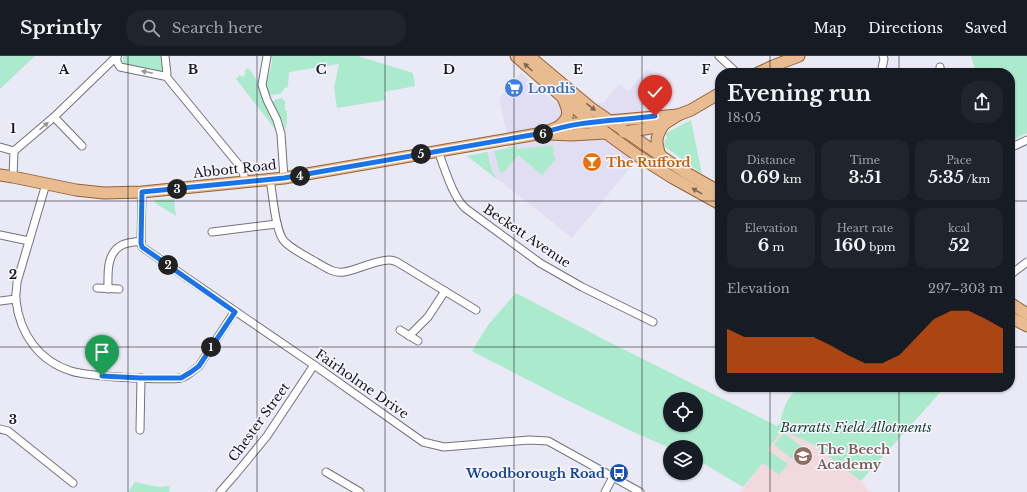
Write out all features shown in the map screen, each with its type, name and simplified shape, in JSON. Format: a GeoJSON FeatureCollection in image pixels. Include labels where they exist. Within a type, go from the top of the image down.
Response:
{"type":"FeatureCollection","features":[{"type":"Feature","properties":{"kind":"main road"},"geometry":{"type":"LineString","coordinates":[[516,56],[590,122],[635,154],[673,178],[715,201]]}},
{"type":"Feature","properties":{"kind":"main road"},"geometry":{"type":"LineString","coordinates":[[529,56],[589,106],[683,171],[715,189]]}},
{"type":"Feature","properties":{"kind":"main road"},"geometry":{"type":"LineString","coordinates":[[769,68],[799,56]]}},
{"type":"Feature","properties":{"kind":"main road"},"geometry":{"type":"LineString","coordinates":[[556,128],[564,122],[568,111],[561,96]]}},
{"type":"Feature","properties":{"kind":"main road"},"geometry":{"type":"LineString","coordinates":[[678,115],[691,110],[715,96]]}},
{"type":"Feature","properties":{"kind":"main road","name":"Abbott Road"},"geometry":{"type":"LineString","coordinates":[[0,175],[76,190],[104,193],[142,192],[284,178],[543,133],[574,124],[678,115]]}},
{"type":"Feature","properties":{"kind":"main road","name":"Abbott Road"},"geometry":{"type":"LineString","coordinates":[[543,133],[571,135],[651,128],[664,124],[678,115]]}},
{"type":"Feature","properties":{"kind":"main road"},"geometry":{"type":"LineString","coordinates":[[660,155],[656,146],[657,136],[664,124]]}},
{"type":"Feature","properties":{"kind":"main road"},"geometry":{"type":"LineString","coordinates":[[1015,306],[1027,314]]}},
{"type":"Feature","properties":{"kind":"main road"},"geometry":{"type":"LineString","coordinates":[[1015,320],[1027,326]]}},
{"type":"Feature","properties":{"kind":"street"},"geometry":{"type":"LineString","coordinates":[[117,56],[117,62],[120,67],[164,76],[166,75]]}},
{"type":"Feature","properties":{"kind":"street"},"geometry":{"type":"LineString","coordinates":[[13,177],[14,151],[54,117],[117,56]]}},
{"type":"Feature","properties":{"kind":"street"},"geometry":{"type":"LineString","coordinates":[[165,56],[166,75],[240,165],[246,182]]}},
{"type":"Feature","properties":{"kind":"street"},"geometry":{"type":"LineString","coordinates":[[267,56],[262,85],[267,100],[277,120],[281,134],[284,178]]}},
{"type":"Feature","properties":{"kind":"street"},"geometry":{"type":"LineString","coordinates":[[719,56],[732,68]]}},
{"type":"Feature","properties":{"kind":"street"},"geometry":{"type":"LineString","coordinates":[[882,68],[884,59],[883,56]]}},
{"type":"Feature","properties":{"kind":"street"},"geometry":{"type":"LineString","coordinates":[[54,117],[82,146]]}},
{"type":"Feature","properties":{"kind":"street"},"geometry":{"type":"LineString","coordinates":[[1015,146],[1027,140]]}},
{"type":"Feature","properties":{"kind":"street"},"geometry":{"type":"LineString","coordinates":[[0,147],[14,151]]}},
{"type":"Feature","properties":{"kind":"street","name":"Beckett Avenue"},"geometry":{"type":"LineString","coordinates":[[438,151],[455,195],[465,208],[540,262],[582,287],[653,322]]}},
{"type":"Feature","properties":{"kind":"street"},"geometry":{"type":"LineString","coordinates":[[270,180],[277,224],[279,232],[285,243],[338,273],[382,261],[389,260],[397,262],[476,310]]}},
{"type":"Feature","properties":{"kind":"street"},"geometry":{"type":"LineString","coordinates":[[46,184],[17,282],[16,299],[19,317],[26,335],[40,353],[57,365],[80,373],[102,376],[181,378],[199,366],[235,312]]}},
{"type":"Feature","properties":{"kind":"street"},"geometry":{"type":"LineString","coordinates":[[108,289],[109,262],[112,255],[117,248],[123,244],[141,241],[142,192]]}},
{"type":"Feature","properties":{"kind":"street"},"geometry":{"type":"LineString","coordinates":[[212,232],[277,224]]}},
{"type":"Feature","properties":{"kind":"street"},"geometry":{"type":"LineString","coordinates":[[0,235],[29,241]]}},
{"type":"Feature","properties":{"kind":"street","name":"Fairholme Drive"},"geometry":{"type":"LineString","coordinates":[[141,241],[142,247],[423,442],[444,447],[529,440],[548,441],[640,492]]}},
{"type":"Feature","properties":{"kind":"street"},"geometry":{"type":"LineString","coordinates":[[1015,271],[1027,262]]}},
{"type":"Feature","properties":{"kind":"street"},"geometry":{"type":"LineString","coordinates":[[97,288],[119,289]]}},
{"type":"Feature","properties":{"kind":"street"},"geometry":{"type":"LineString","coordinates":[[409,336],[428,317],[445,291]]}},
{"type":"Feature","properties":{"kind":"street"},"geometry":{"type":"LineString","coordinates":[[0,301],[16,299]]}},
{"type":"Feature","properties":{"kind":"street"},"geometry":{"type":"LineString","coordinates":[[400,330],[418,341]]}},
{"type":"Feature","properties":{"kind":"street","name":"Chester Street"},"geometry":{"type":"LineString","coordinates":[[220,492],[267,436],[314,365]]}},
{"type":"Feature","properties":{"kind":"street"},"geometry":{"type":"LineString","coordinates":[[140,430],[141,378]]}},
{"type":"Feature","properties":{"kind":"street"},"geometry":{"type":"LineString","coordinates":[[0,430],[8,431],[73,483]]}},
{"type":"Feature","properties":{"kind":"street"},"geometry":{"type":"LineString","coordinates":[[326,472],[360,492]]}},
{"type":"Feature","properties":{"kind":"street"},"geometry":{"type":"LineString","coordinates":[[605,492],[613,477]]}},
{"type":"Feature","properties":{"kind":"shaded area"},"geometry":{"type":"Polygon","coordinates":[[[647,69],[653,74],[641,87],[661,107],[634,163],[572,238],[467,156],[508,148],[506,129],[499,98],[521,73],[554,102],[603,103],[619,84],[628,91],[647,69]]]}},
{"type":"Feature","properties":{"kind":"shaded area","name":"The Beech Academy"},"geometry":{"type":"Polygon","coordinates":[[[782,430],[812,444],[861,481],[870,492],[740,492],[763,463],[787,463],[768,450],[782,430]]]}},
{"type":"Feature","properties":{"kind":"green space"},"geometry":{"type":"Polygon","coordinates":[[[0,56],[35,56],[0,89],[0,56]]]}},
{"type":"Feature","properties":{"kind":"green space"},"geometry":{"type":"Polygon","coordinates":[[[124,56],[162,56],[163,71],[161,73],[124,65],[124,56]]]}},
{"type":"Feature","properties":{"kind":"green space"},"geometry":{"type":"Polygon","coordinates":[[[272,56],[358,56],[413,73],[415,86],[384,92],[386,100],[337,108],[334,88],[339,64],[289,72],[288,87],[285,88],[280,94],[270,95],[268,94],[267,79],[272,56]]]}},
{"type":"Feature","properties":{"kind":"green space"},"geometry":{"type":"Polygon","coordinates":[[[971,56],[1027,56],[1027,133],[1015,139],[1015,68],[975,68],[971,56]]]}},
{"type":"Feature","properties":{"kind":"green space"},"geometry":{"type":"Polygon","coordinates":[[[248,68],[258,83],[278,133],[236,79],[240,75],[242,77],[246,74],[244,71],[248,68]]]}},
{"type":"Feature","properties":{"kind":"green space"},"geometry":{"type":"Polygon","coordinates":[[[282,98],[285,101],[285,111],[287,111],[287,123],[285,130],[283,122],[272,103],[275,100],[282,98]]]}},
{"type":"Feature","properties":{"kind":"green space"},"geometry":{"type":"Polygon","coordinates":[[[691,120],[702,174],[664,146],[665,140],[667,139],[666,133],[691,120]]]}},
{"type":"Feature","properties":{"kind":"green space"},"geometry":{"type":"Polygon","coordinates":[[[553,145],[554,157],[556,159],[542,175],[518,155],[504,172],[501,173],[499,170],[494,151],[517,146],[517,149],[553,145]]]}},
{"type":"Feature","properties":{"kind":"green space"},"geometry":{"type":"Polygon","coordinates":[[[487,152],[492,171],[498,180],[467,156],[487,152]]]}},
{"type":"Feature","properties":{"kind":"green space"},"geometry":{"type":"Polygon","coordinates":[[[174,199],[176,216],[155,203],[155,200],[174,199]]]}},
{"type":"Feature","properties":{"kind":"green space","name":"Barratts Field Allotments"},"geometry":{"type":"Polygon","coordinates":[[[516,293],[605,340],[777,426],[780,424],[786,404],[794,392],[941,392],[861,481],[812,444],[782,430],[768,450],[788,464],[779,475],[763,463],[743,487],[703,463],[703,440],[663,440],[663,445],[545,389],[472,351],[488,325],[516,293]]]}},
{"type":"Feature","properties":{"kind":"green space"},"geometry":{"type":"Polygon","coordinates":[[[784,433],[809,452],[799,464],[774,445],[784,433]]]}},
{"type":"Feature","properties":{"kind":"green space"},"geometry":{"type":"Polygon","coordinates":[[[135,482],[158,487],[170,486],[169,492],[128,492],[135,482]]]}},
{"type":"Feature","properties":{"kind":"place","name":"Londis"},"geometry":{"type":"Point","coordinates":[514,88]}},
{"type":"Feature","properties":{"kind":"place","name":"The Rufford"},"geometry":{"type":"Point","coordinates":[592,162]}},
{"type":"Feature","properties":{"kind":"place","name":"The Beech Academy"},"geometry":{"type":"Point","coordinates":[803,456]}},
{"type":"Feature","properties":{"kind":"place","name":"Woodborough Road"},"geometry":{"type":"Point","coordinates":[619,473]}},
{"type":"Feature","properties":{"kind":"route"},"geometry":{"type":"LineString","coordinates":[[102,376],[181,378],[199,366],[235,312],[142,247],[142,192],[284,178],[543,133],[574,124],[637,119],[655,116]]}}]}
